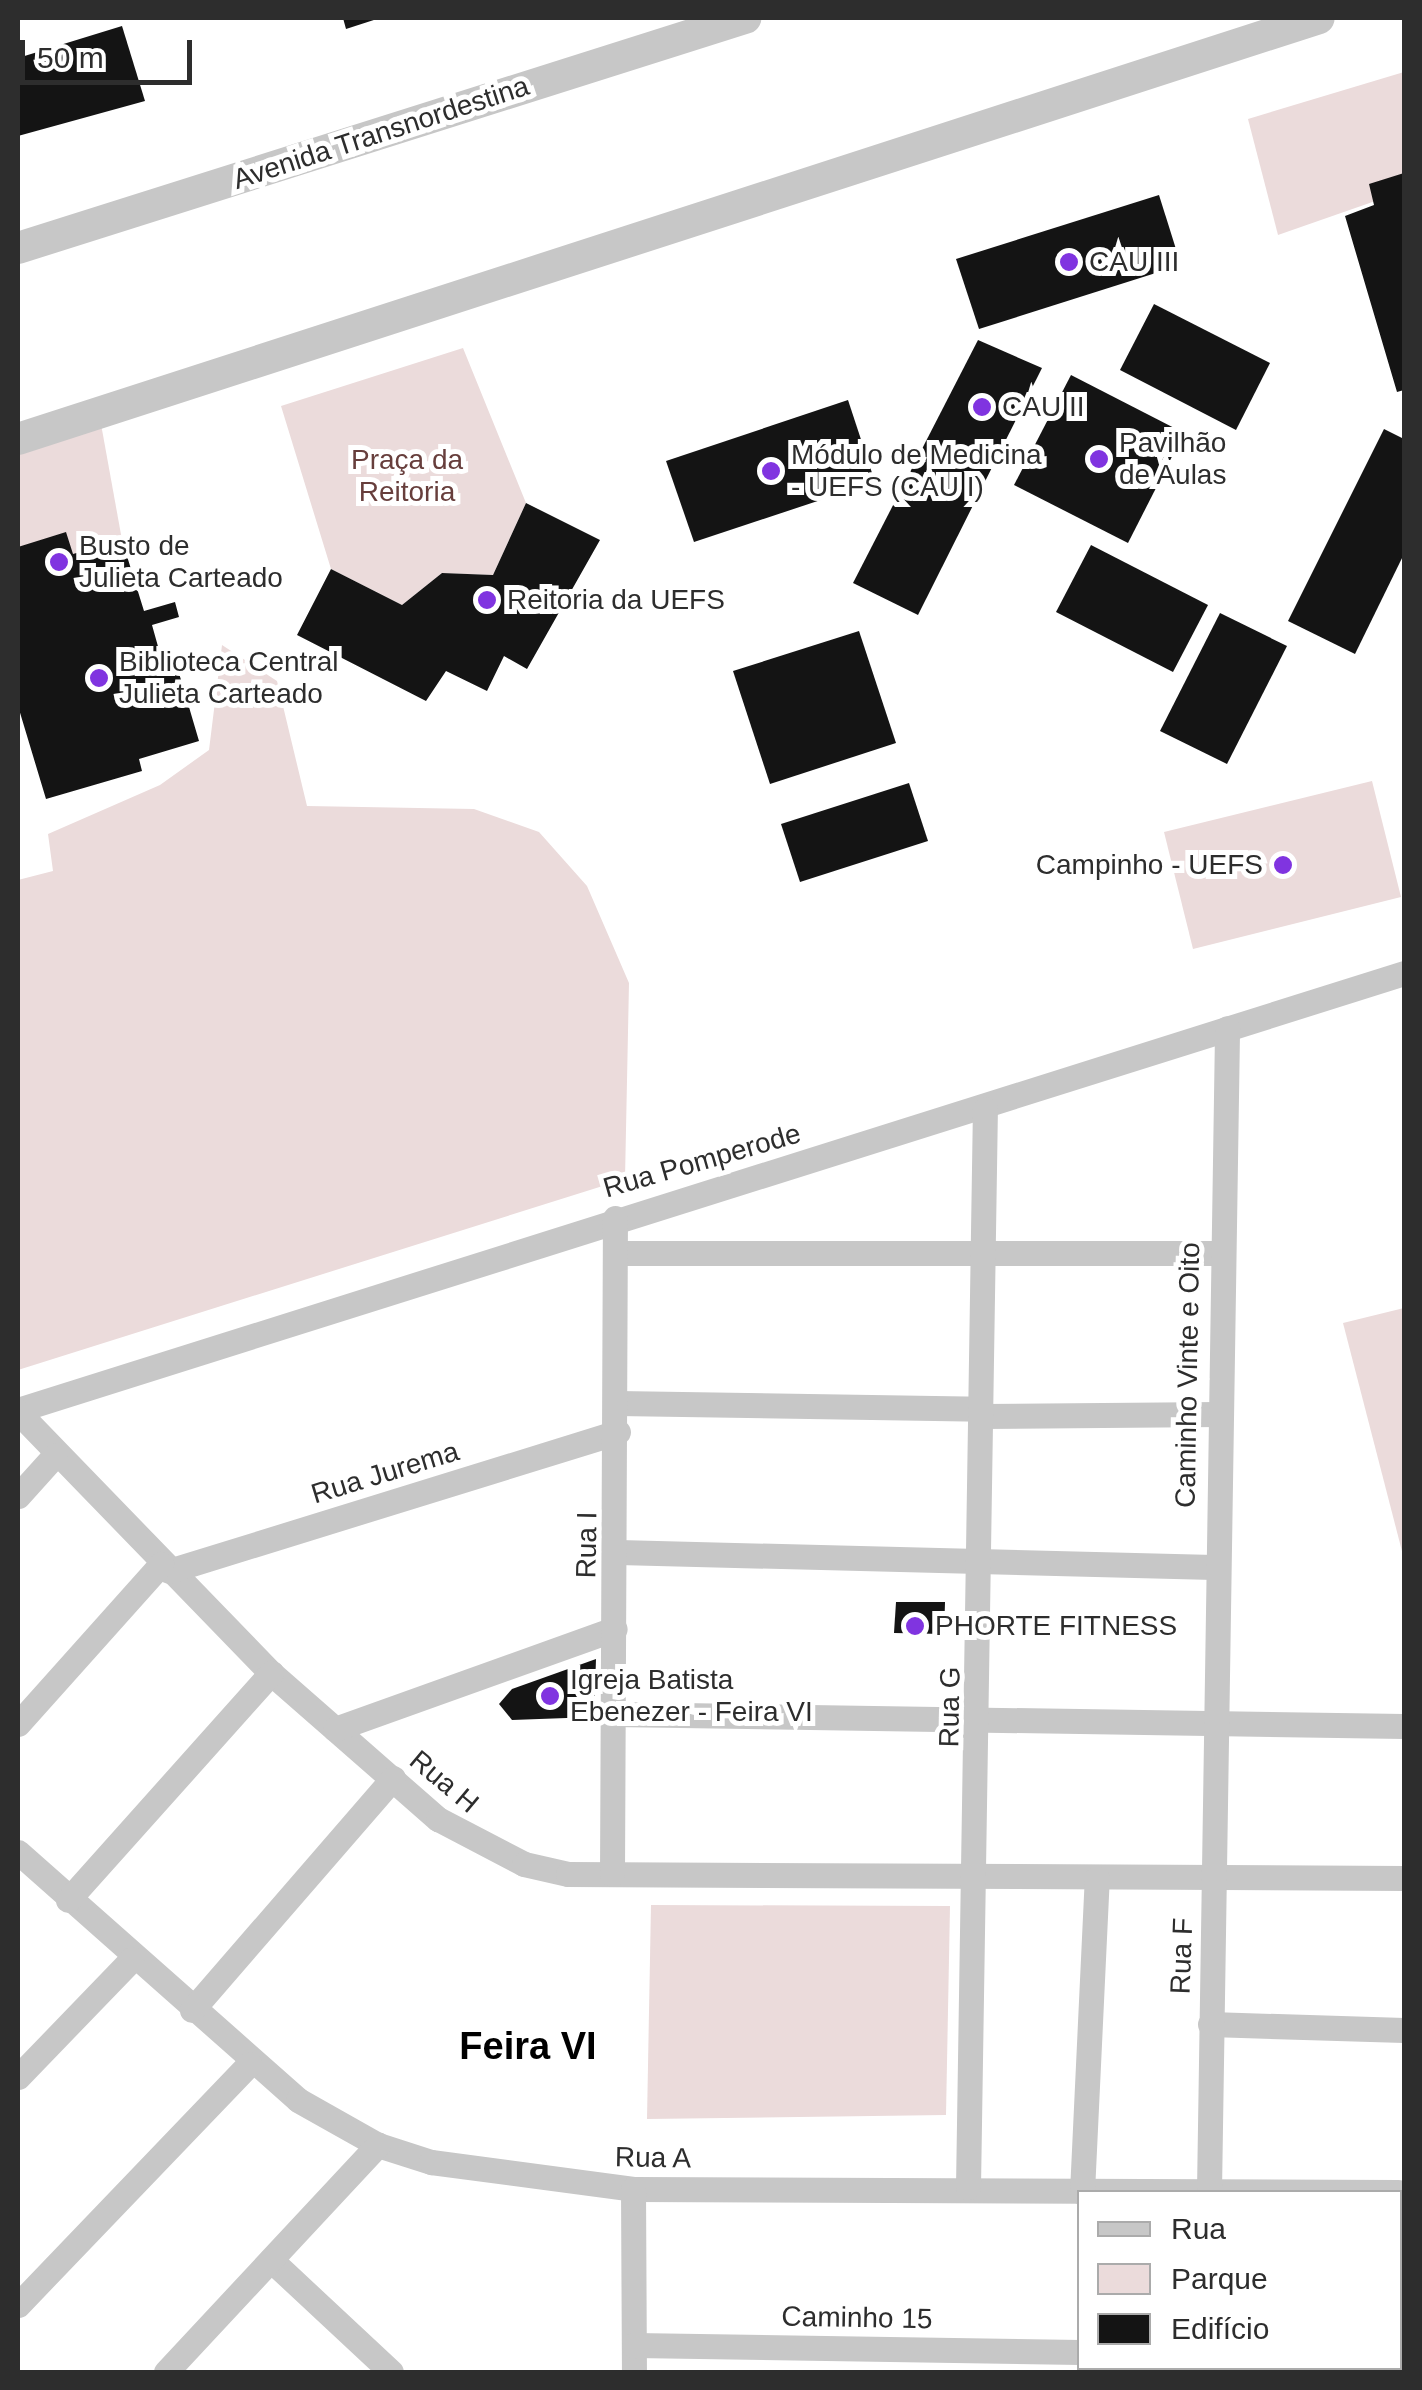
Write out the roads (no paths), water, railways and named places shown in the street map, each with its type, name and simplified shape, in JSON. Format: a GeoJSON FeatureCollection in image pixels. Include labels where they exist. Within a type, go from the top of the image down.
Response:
{"type":"FeatureCollection","features":[{"type":"Feature","properties":{"kind":"street","name":"Avenida Transnordestina"},"geometry":{"type":"LineString","coordinates":[[18,248],[745,18]]}},
{"type":"Feature","properties":{"kind":"street"},"geometry":{"type":"LineString","coordinates":[[18,438],[1319,18]]}},
{"type":"Feature","properties":{"kind":"street","name":"Rua Pomperode"},"geometry":{"type":"LineString","coordinates":[[18,1411],[855,1140],[986,1109],[1227,1028],[1404,974]]}},
{"type":"Feature","properties":{"kind":"street","name":"Caminho Vinte e Oito"},"geometry":{"type":"LineString","coordinates":[[1216,1724],[1214,1567],[1227,1028]]}},
{"type":"Feature","properties":{"kind":"street","name":"Rua G"},"geometry":{"type":"LineString","coordinates":[[968,2187],[973,1878],[981,1716],[978,1560],[986,1109]]}},
{"type":"Feature","properties":{"kind":"street","name":"Rua I"},"geometry":{"type":"LineString","coordinates":[[612,1874],[618,1552],[615,1218]]}},
{"type":"Feature","properties":{"kind":"street"},"geometry":{"type":"LineString","coordinates":[[616,1252],[1220,1252]]}},
{"type":"Feature","properties":{"kind":"street"},"geometry":{"type":"LineString","coordinates":[[617,1402],[980,1413],[1220,1414]]}},
{"type":"Feature","properties":{"kind":"street","name":"Rua H"},"geometry":{"type":"LineString","coordinates":[[18,1411],[55,1455],[271,1673],[480,1848],[568,1874],[1404,1878]]}},
{"type":"Feature","properties":{"kind":"street","name":"Rua Jurema"},"geometry":{"type":"LineString","coordinates":[[165,1568],[618,1432]]}},
{"type":"Feature","properties":{"kind":"street"},"geometry":{"type":"LineString","coordinates":[[18,1496],[55,1455]]}},
{"type":"Feature","properties":{"kind":"street"},"geometry":{"type":"LineString","coordinates":[[618,1552],[1214,1567]]}},
{"type":"Feature","properties":{"kind":"street"},"geometry":{"type":"LineString","coordinates":[[18,1724],[165,1568]]}},
{"type":"Feature","properties":{"kind":"street"},"geometry":{"type":"LineString","coordinates":[[335,1729],[615,1629]]}},
{"type":"Feature","properties":{"kind":"street"},"geometry":{"type":"LineString","coordinates":[[68,1900],[271,1673]]}},
{"type":"Feature","properties":{"kind":"street"},"geometry":{"type":"LineString","coordinates":[[613,1714],[981,1716],[1404,1726]]}},
{"type":"Feature","properties":{"kind":"street","name":"Rua F"},"geometry":{"type":"LineString","coordinates":[[1209,2190],[1216,1724]]}},
{"type":"Feature","properties":{"kind":"street"},"geometry":{"type":"LineString","coordinates":[[192,2010],[393,1778]]}},
{"type":"Feature","properties":{"kind":"street","name":"Rua A"},"geometry":{"type":"LineString","coordinates":[[18,1852],[249,2064],[378,2145],[495,2176],[633,2190],[968,2187],[1077,2192]]}},
{"type":"Feature","properties":{"kind":"street"},"geometry":{"type":"LineString","coordinates":[[1082,2190],[1098,1878]]}},
{"type":"Feature","properties":{"kind":"street"},"geometry":{"type":"LineString","coordinates":[[18,2078],[132,1959]]}},
{"type":"Feature","properties":{"kind":"street"},"geometry":{"type":"LineString","coordinates":[[1210,2024],[1404,2030]]}},
{"type":"Feature","properties":{"kind":"street"},"geometry":{"type":"LineString","coordinates":[[18,2305],[249,2064]]}},
{"type":"Feature","properties":{"kind":"street"},"geometry":{"type":"LineString","coordinates":[[166,2372],[378,2145]]}},
{"type":"Feature","properties":{"kind":"street"},"geometry":{"type":"LineString","coordinates":[[633,2190],[634,2372]]}},
{"type":"Feature","properties":{"kind":"street"},"geometry":{"type":"LineString","coordinates":[[270,2260],[383,2370]]}},
{"type":"Feature","properties":{"kind":"street","name":"Caminho 15"},"geometry":{"type":"LineString","coordinates":[[634,2345],[1077,2352]]}},
{"type":"Feature","properties":{"kind":"place","name":"CAU III"},"geometry":{"type":"Point","coordinates":[1069,262]}},
{"type":"Feature","properties":{"kind":"place","name":"CAU II"},"geometry":{"type":"Point","coordinates":[982,407]}},
{"type":"Feature","properties":{"kind":"place","name":"Pavilhão de Aulas"},"geometry":{"type":"Point","coordinates":[1099,459]}},
{"type":"Feature","properties":{"kind":"place","name":"Módulo de Medicina - UEFS (CAU I)"},"geometry":{"type":"Point","coordinates":[771,471]}},
{"type":"Feature","properties":{"kind":"place","name":"Busto de Julieta Carteado"},"geometry":{"type":"Point","coordinates":[59,562]}},
{"type":"Feature","properties":{"kind":"place","name":"Reitoria da UEFS"},"geometry":{"type":"Point","coordinates":[487,600]}},
{"type":"Feature","properties":{"kind":"place","name":"Biblioteca Central Julieta Carteado"},"geometry":{"type":"Point","coordinates":[99,678]}},
{"type":"Feature","properties":{"kind":"place","name":"Campinho - UEFS"},"geometry":{"type":"Point","coordinates":[1283,865]}},
{"type":"Feature","properties":{"kind":"place","name":"PHORTE FITNESS"},"geometry":{"type":"Point","coordinates":[915,1626]}},
{"type":"Feature","properties":{"kind":"place","name":"Igreja Batista Ebenezer - Feira VI"},"geometry":{"type":"Point","coordinates":[550,1696]}},
{"type":"Feature","properties":{"kind":"district","name":"Feira VI"},"geometry":{"type":"Point","coordinates":[528,2047]}},
{"type":"Feature","properties":{"kind":"park label","name":"Praça da Reitoria"},"geometry":{"type":"Point","coordinates":[407,476]}}]}
